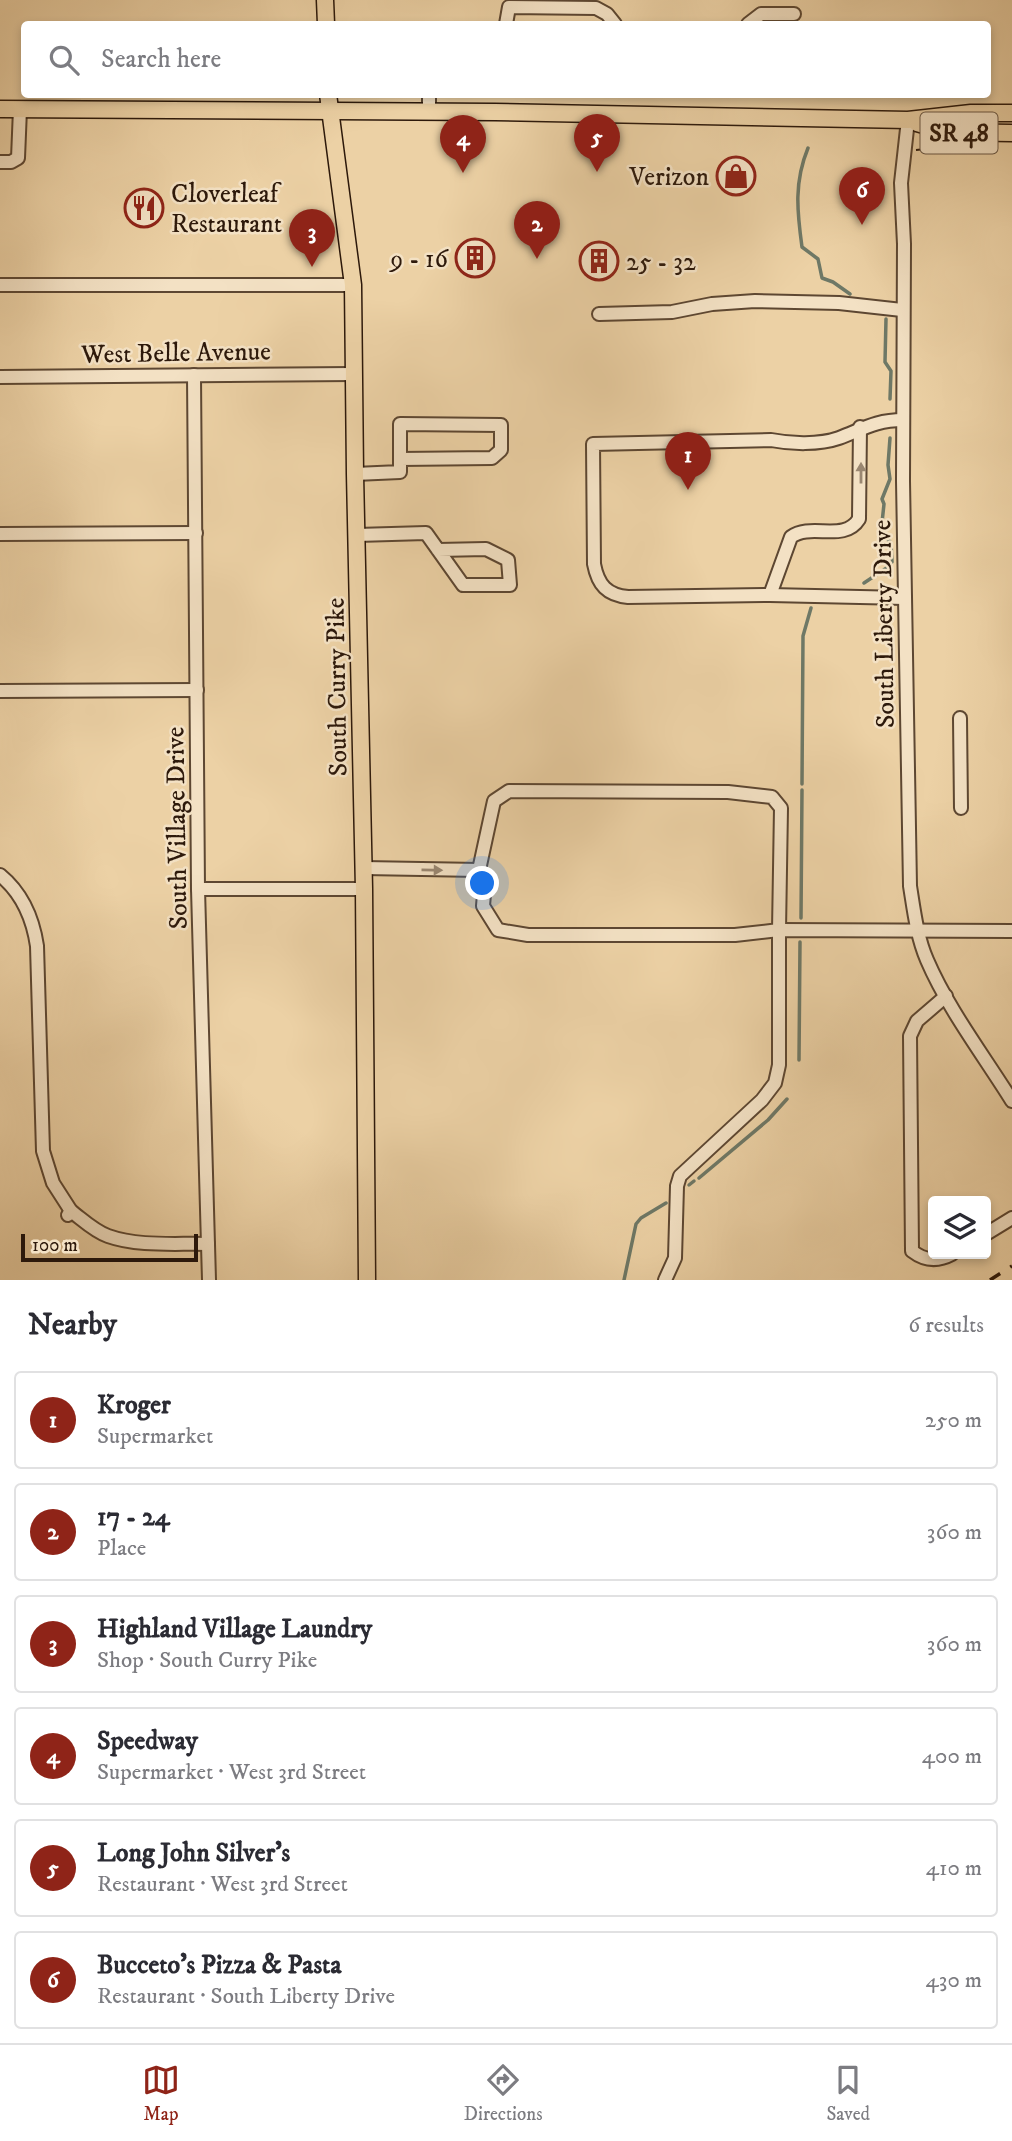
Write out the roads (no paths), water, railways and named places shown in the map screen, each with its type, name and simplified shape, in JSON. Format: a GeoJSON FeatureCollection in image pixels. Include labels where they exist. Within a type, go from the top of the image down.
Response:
{"type":"FeatureCollection","features":[{"type":"Feature","properties":{"kind":"main road"},"geometry":{"type":"LineString","coordinates":[[325,0],[326,21]]}},
{"type":"Feature","properties":{"kind":"main road","name":"South Curry Pike"},"geometry":{"type":"LineString","coordinates":[[328,98],[353,285],[364,889],[367,1280]]}},
{"type":"Feature","properties":{"kind":"main road","name":"SR 48"},"geometry":{"type":"LineString","coordinates":[[0,109],[429,111],[908,120],[971,113],[1012,113]]}},
{"type":"Feature","properties":{"kind":"main road","name":"SR 48"},"geometry":{"type":"LineString","coordinates":[[908,120],[949,132],[1012,134]]}},
{"type":"Feature","properties":{"kind":"street"},"geometry":{"type":"LineString","coordinates":[[507,21],[509,7],[596,8],[612,21]]}},
{"type":"Feature","properties":{"kind":"street"},"geometry":{"type":"LineString","coordinates":[[752,21],[761,15],[794,14]]}},
{"type":"Feature","properties":{"kind":"street"},"geometry":{"type":"LineString","coordinates":[[429,98],[429,111]]}},
{"type":"Feature","properties":{"kind":"street"},"geometry":{"type":"LineString","coordinates":[[0,162],[11,162],[18,158],[19,109]]}},
{"type":"Feature","properties":{"kind":"street","name":"South Liberty Drive"},"geometry":{"type":"LineString","coordinates":[[908,120],[901,183],[904,244],[902,310],[907,828],[910,886],[917,929],[927,960],[946,996],[1012,1101]]}},
{"type":"Feature","properties":{"kind":"street"},"geometry":{"type":"LineString","coordinates":[[0,285],[353,285]]}},
{"type":"Feature","properties":{"kind":"street"},"geometry":{"type":"LineString","coordinates":[[599,314],[672,312],[712,303],[755,301],[839,303],[902,310]]}},
{"type":"Feature","properties":{"kind":"street","name":"West Belle Avenue"},"geometry":{"type":"LineString","coordinates":[[0,377],[353,374]]}},
{"type":"Feature","properties":{"kind":"street","name":"South Village Drive"},"geometry":{"type":"LineString","coordinates":[[194,375],[198,889],[209,1280]]}},
{"type":"Feature","properties":{"kind":"street"},"geometry":{"type":"LineString","coordinates":[[903,420],[885,420],[860,427],[825,442],[750,440],[593,444],[594,564],[604,589],[615,596],[905,598]]}},
{"type":"Feature","properties":{"kind":"street"},"geometry":{"type":"LineString","coordinates":[[355,474],[400,472],[400,459],[400,424],[501,425],[501,450],[492,458],[400,459]]}},
{"type":"Feature","properties":{"kind":"street"},"geometry":{"type":"LineString","coordinates":[[770,595],[791,537],[802,531],[845,530],[859,519],[860,427]]}},
{"type":"Feature","properties":{"kind":"street"},"geometry":{"type":"LineString","coordinates":[[0,534],[196,533]]}},
{"type":"Feature","properties":{"kind":"street"},"geometry":{"type":"LineString","coordinates":[[357,535],[426,533],[438,550],[463,585],[510,585],[508,560],[486,550],[438,550]]}},
{"type":"Feature","properties":{"kind":"street"},"geometry":{"type":"LineString","coordinates":[[0,691],[197,690]]}},
{"type":"Feature","properties":{"kind":"street"},"geometry":{"type":"LineString","coordinates":[[960,718],[961,807]]}},
{"type":"Feature","properties":{"kind":"street"},"geometry":{"type":"LineString","coordinates":[[666,1280],[675,1258],[677,1186],[680,1176],[762,1100],[775,1083],[779,1065],[779,930],[781,807],[772,797],[727,792],[509,792],[494,802],[480,870],[485,882],[484,905],[498,930],[528,935],[734,935],[779,930],[1012,931]]}},
{"type":"Feature","properties":{"kind":"street"},"geometry":{"type":"LineString","coordinates":[[363,869],[480,870]]}},
{"type":"Feature","properties":{"kind":"street"},"geometry":{"type":"LineString","coordinates":[[4,876],[20,897],[35,930],[44,1157],[53,1183],[70,1213],[108,1236],[137,1242],[208,1244]]}},
{"type":"Feature","properties":{"kind":"street"},"geometry":{"type":"LineString","coordinates":[[198,889],[364,889]]}},
{"type":"Feature","properties":{"kind":"street"},"geometry":{"type":"LineString","coordinates":[[944,1259],[923,1259],[912,1251],[911,1036],[917,1021],[946,996]]}},
{"type":"Feature","properties":{"kind":"street"},"geometry":{"type":"LineString","coordinates":[[991,1231],[1012,1218]]}},
{"type":"Feature","properties":{"kind":"waterway"},"geometry":{"type":"LineString","coordinates":[[808,148],[800,173],[798,197],[802,247],[818,259],[822,278],[850,294]]}},
{"type":"Feature","properties":{"kind":"waterway"},"geometry":{"type":"LineString","coordinates":[[886,319],[885,362],[891,371],[890,399]]}},
{"type":"Feature","properties":{"kind":"waterway"},"geometry":{"type":"LineString","coordinates":[[864,583],[892,562],[891,543],[881,532],[884,504],[882,499],[890,479],[890,438]]}},
{"type":"Feature","properties":{"kind":"waterway"},"geometry":{"type":"LineString","coordinates":[[802,784],[803,636],[811,608]]}},
{"type":"Feature","properties":{"kind":"waterway"},"geometry":{"type":"LineString","coordinates":[[801,918],[802,790]]}},
{"type":"Feature","properties":{"kind":"waterway"},"geometry":{"type":"LineString","coordinates":[[799,1060],[800,942]]}},
{"type":"Feature","properties":{"kind":"waterway"},"geometry":{"type":"LineString","coordinates":[[699,1178],[768,1120],[787,1099]]}},
{"type":"Feature","properties":{"kind":"waterway"},"geometry":{"type":"LineString","coordinates":[[689,1185],[694,1181]]}},
{"type":"Feature","properties":{"kind":"waterway"},"geometry":{"type":"LineString","coordinates":[[624,1280],[636,1224],[666,1203]]}},
{"type":"Feature","properties":{"kind":"railway"},"geometry":{"type":"LineString","coordinates":[[990,1280],[1012,1266]]}},
{"type":"Feature","properties":{"kind":"place","name":"Long John Silver's"},"geometry":{"type":"Point","coordinates":[597,172]}},
{"type":"Feature","properties":{"kind":"place","name":"Speedway"},"geometry":{"type":"Point","coordinates":[463,173]}},
{"type":"Feature","properties":{"kind":"place","name":"Verizon"},"geometry":{"type":"Point","coordinates":[736,176]}},
{"type":"Feature","properties":{"kind":"place","name":"Cloverleaf Restaurant"},"geometry":{"type":"Point","coordinates":[144,208]}},
{"type":"Feature","properties":{"kind":"place","name":"Bucceto's Pizza & Pasta"},"geometry":{"type":"Point","coordinates":[862,225]}},
{"type":"Feature","properties":{"kind":"place","name":"9 - 16"},"geometry":{"type":"Point","coordinates":[475,258]}},
{"type":"Feature","properties":{"kind":"place","name":"17 - 24"},"geometry":{"type":"Point","coordinates":[537,259]}},
{"type":"Feature","properties":{"kind":"place","name":"25 - 32"},"geometry":{"type":"Point","coordinates":[599,261]}},
{"type":"Feature","properties":{"kind":"place","name":"Highland Village Laundry"},"geometry":{"type":"Point","coordinates":[312,267]}},
{"type":"Feature","properties":{"kind":"place","name":"Kroger"},"geometry":{"type":"Point","coordinates":[688,490]}}]}
